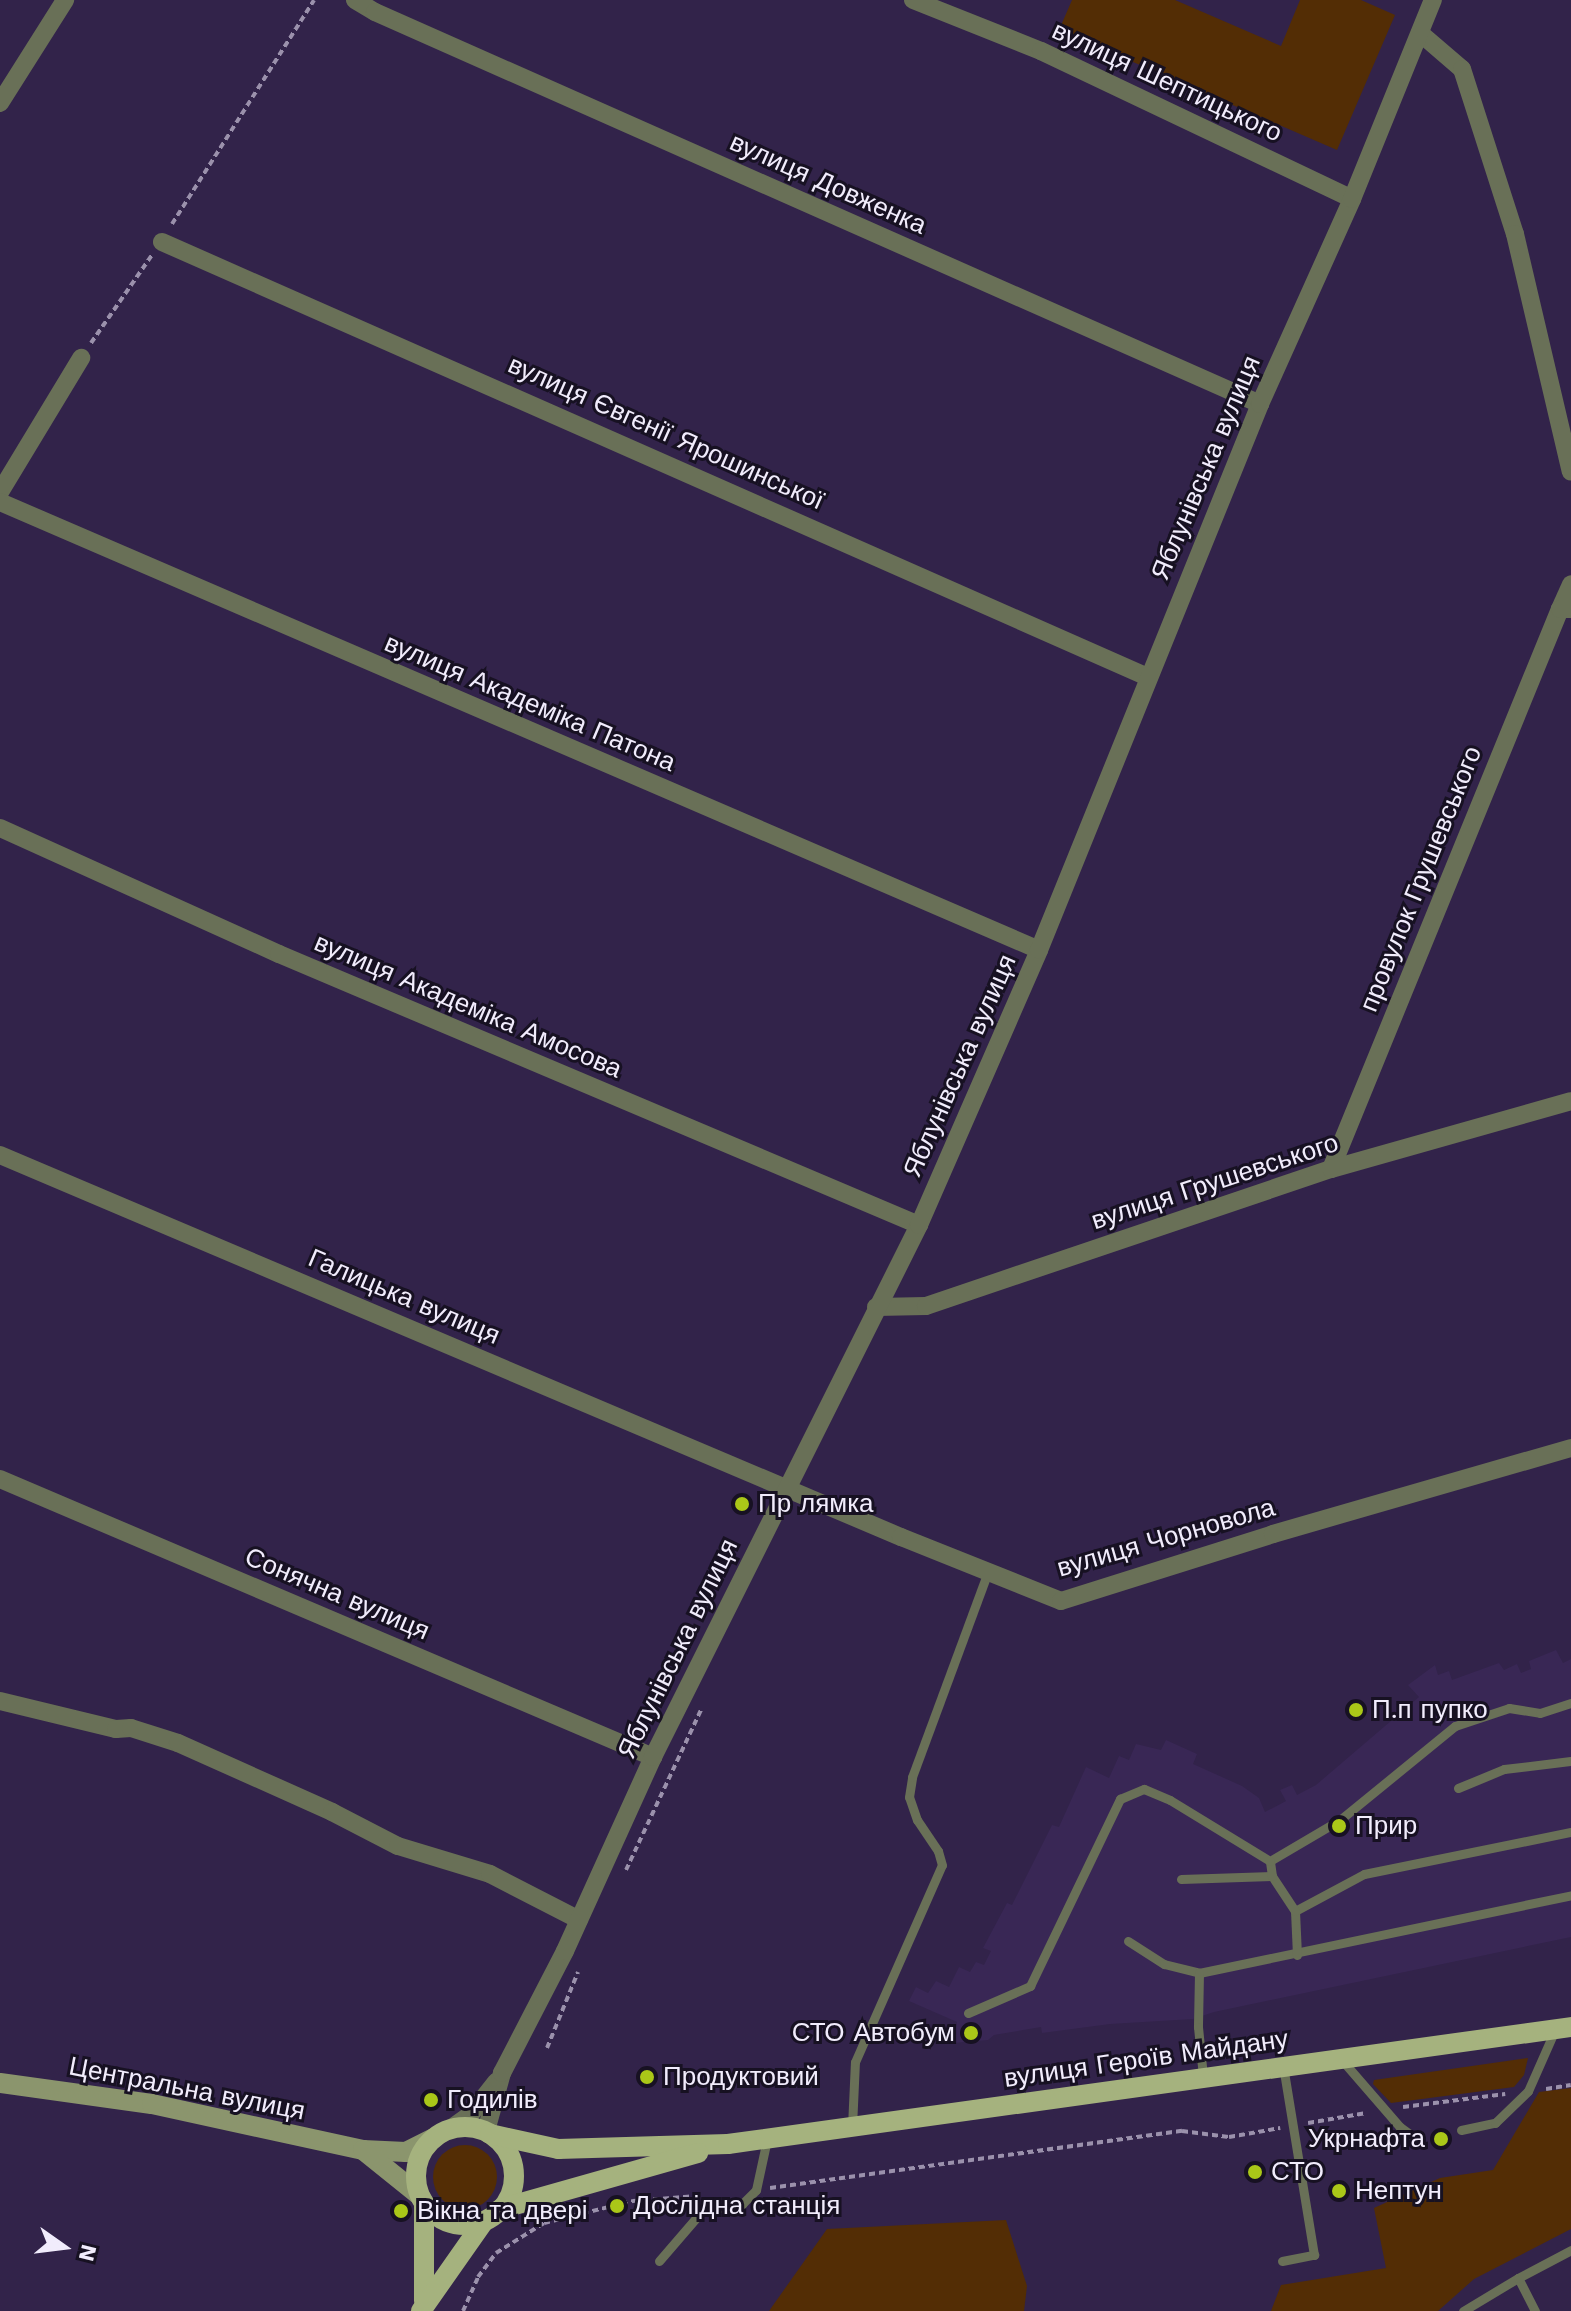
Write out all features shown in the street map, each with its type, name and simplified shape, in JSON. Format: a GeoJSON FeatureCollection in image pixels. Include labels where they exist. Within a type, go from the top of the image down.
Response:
{"type":"FeatureCollection","features":[{"type":"Feature","properties":{"kind":"main road","name":"вулиця Героїв Майдану"},"geometry":{"type":"LineString","coordinates":[[728,2144],[1563,2028]]}},
{"type":"Feature","properties":{"kind":"main road","name":"Центральна вулиця"},"geometry":{"type":"LineString","coordinates":[[0,2083],[152,2104],[363,2150],[406,2152],[431,2139]]}},
{"type":"Feature","properties":{"kind":"main road"},"geometry":{"type":"LineString","coordinates":[[422,2306],[422,2199],[417,2166],[431,2139],[450,2129],[468,2127],[558,2149],[728,2144]]}},
{"type":"Feature","properties":{"kind":"main road"},"geometry":{"type":"LineString","coordinates":[[422,2306],[511,2193],[514,2174],[509,2155],[488,2132]]}},
{"type":"Feature","properties":{"kind":"main road"},"geometry":{"type":"LineString","coordinates":[[363,2150],[422,2199],[437,2216],[455,2224],[728,2144]]}},
{"type":"Feature","properties":{"kind":"street"},"geometry":{"type":"LineString","coordinates":[[0,103],[65,0]]}},
{"type":"Feature","properties":{"kind":"street","name":"вулиця Довженка"},"geometry":{"type":"LineString","coordinates":[[355,0],[375,12],[1260,404]]}},
{"type":"Feature","properties":{"kind":"street","name":"вулиця Шептицького"},"geometry":{"type":"LineString","coordinates":[[913,0],[1041,51],[1352,199]]}},
{"type":"Feature","properties":{"kind":"street","name":"Яблунівська вулиця"},"geometry":{"type":"LineString","coordinates":[[488,2132],[502,2073],[579,1920],[653,1757],[919,1225],[1039,950],[1260,404],[1352,199],[1433,0]]}},
{"type":"Feature","properties":{"kind":"street"},"geometry":{"type":"LineString","coordinates":[[1420,33],[1462,69],[1515,234],[1571,472]]}},
{"type":"Feature","properties":{"kind":"street","name":"вулиця Євгенії Ярошинської"},"geometry":{"type":"LineString","coordinates":[[162,242],[1148,677]]}},
{"type":"Feature","properties":{"kind":"street"},"geometry":{"type":"LineString","coordinates":[[0,492],[81,358]]}},
{"type":"Feature","properties":{"kind":"street","name":"вулиця Академіка Патона"},"geometry":{"type":"LineString","coordinates":[[0,502],[1039,950]]}},
{"type":"Feature","properties":{"kind":"street","name":"провулок Грушевського"},"geometry":{"type":"LineString","coordinates":[[1331,1169],[1565,609],[1571,584]]}},
{"type":"Feature","properties":{"kind":"street","name":"вулиця Академіка Амосова"},"geometry":{"type":"LineString","coordinates":[[0,828],[279,954],[919,1225]]}},
{"type":"Feature","properties":{"kind":"street","name":"вулиця Грушевського"},"geometry":{"type":"LineString","coordinates":[[876,1307],[926,1306],[1331,1169],[1571,1101]]}},
{"type":"Feature","properties":{"kind":"street","name":"Галицька вулиця"},"geometry":{"type":"LineString","coordinates":[[0,1155],[787,1487]]}},
{"type":"Feature","properties":{"kind":"street","name":"вулиця Чорновола"},"geometry":{"type":"LineString","coordinates":[[787,1487],[1061,1601],[1273,1534],[1571,1448]]}},
{"type":"Feature","properties":{"kind":"street","name":"Сонячна вулиця"},"geometry":{"type":"LineString","coordinates":[[0,1479],[653,1757]]}},
{"type":"Feature","properties":{"kind":"street"},"geometry":{"type":"LineString","coordinates":[[0,1701],[116,1729],[131,1728],[178,1743],[332,1812],[398,1846],[490,1874],[579,1920]]}},
{"type":"Feature","properties":{"kind":"street"},"geometry":{"type":"LineString","coordinates":[[450,2129],[470,2115],[502,2073]]}},
{"type":"Feature","properties":{"kind":"lane"},"geometry":{"type":"LineString","coordinates":[[852,2127],[855,2062],[942,1865],[938,1851],[917,1820],[909,1797],[912,1777],[988,1571]]}},
{"type":"Feature","properties":{"kind":"lane"},"geometry":{"type":"LineString","coordinates":[[1270,1861],[1341,1819],[1455,1726],[1509,1708],[1540,1713],[1571,1703]]}},
{"type":"Feature","properties":{"kind":"lane"},"geometry":{"type":"LineString","coordinates":[[1458,1788],[1504,1769],[1571,1761]]}},
{"type":"Feature","properties":{"kind":"lane"},"geometry":{"type":"LineString","coordinates":[[968,2013],[1030,1986],[1120,1799],[1144,1789],[1270,1861]]}},
{"type":"Feature","properties":{"kind":"lane"},"geometry":{"type":"LineString","coordinates":[[1295,1911],[1364,1874],[1571,1832]]}},
{"type":"Feature","properties":{"kind":"lane"},"geometry":{"type":"LineString","coordinates":[[1270,1861],[1272,1876],[1295,1911],[1297,1955]]}},
{"type":"Feature","properties":{"kind":"lane"},"geometry":{"type":"LineString","coordinates":[[1181,1879],[1272,1876]]}},
{"type":"Feature","properties":{"kind":"lane"},"geometry":{"type":"LineString","coordinates":[[1128,1941],[1164,1964],[1199,1973],[1297,1955],[1571,1895]]}},
{"type":"Feature","properties":{"kind":"lane"},"geometry":{"type":"LineString","coordinates":[[1199,1973],[1198,2027],[1203,2076]]}},
{"type":"Feature","properties":{"kind":"lane"},"geometry":{"type":"LineString","coordinates":[[1461,2130],[1495,2123],[1528,2091],[1563,2028]]}},
{"type":"Feature","properties":{"kind":"lane"},"geometry":{"type":"LineString","coordinates":[[1340,2058],[1415,2138]]}},
{"type":"Feature","properties":{"kind":"lane"},"geometry":{"type":"LineString","coordinates":[[1282,2261],[1314,2255],[1283,2065]]}},
{"type":"Feature","properties":{"kind":"lane"},"geometry":{"type":"LineString","coordinates":[[659,2261],[702,2211],[742,2204],[756,2190],[767,2139]]}},
{"type":"Feature","properties":{"kind":"lane"},"geometry":{"type":"LineString","coordinates":[[1463,2311],[1571,2250]]}},
{"type":"Feature","properties":{"kind":"lane"},"geometry":{"type":"LineString","coordinates":[[1518,2278],[1535,2311]]}},
{"type":"Feature","properties":{"kind":"path"},"geometry":{"type":"LineString","coordinates":[[81,358],[162,242],[204,168],[314,0]]}},
{"type":"Feature","properties":{"kind":"path"},"geometry":{"type":"LineString","coordinates":[[756,2190],[1182,2131],[1229,2137],[1385,2109],[1571,2085]]}},
{"type":"Feature","properties":{"kind":"path"},"geometry":{"type":"LineString","coordinates":[[463,2311],[478,2277],[496,2253],[544,2223],[633,2201],[710,2194]]}},
{"type":"Feature","properties":{"kind":"shaded area"},"geometry":{"type":"Polygon","coordinates":[[[1072,0],[1175,0],[1281,46],[1300,0],[1361,0],[1395,15],[1337,150],[1059,30],[1072,0]]]}},
{"type":"Feature","properties":{"kind":"shaded area"},"geometry":{"type":"Polygon","coordinates":[[[1556,1650],[1563,1663],[1571,1659],[1571,1937],[1193,2019],[1110,2024],[1042,2033],[1041,2027],[994,2035],[988,2040],[953,2043],[957,2022],[909,2001],[916,1987],[928,1993],[936,1981],[949,1987],[959,1967],[970,1972],[976,1962],[984,1965],[991,1951],[983,1948],[1007,1903],[1012,1905],[1052,1825],[1059,1827],[1086,1767],[1109,1778],[1119,1756],[1129,1760],[1136,1744],[1161,1750],[1166,1740],[1197,1754],[1193,1764],[1242,1786],[1259,1798],[1265,1812],[1286,1801],[1280,1790],[1292,1785],[1297,1795],[1316,1785],[1419,1697],[1408,1685],[1435,1665],[1438,1675],[1449,1671],[1452,1680],[1499,1663],[1504,1670],[1517,1664],[1521,1673],[1531,1669],[1529,1661],[1556,1650]]]}},
{"type":"Feature","properties":{"kind":"shaded area"},"geometry":{"type":"Polygon","coordinates":[[[1528,2058],[1524,2075],[1514,2087],[1391,2103],[1373,2084],[1374,2080],[1528,2058]]]}},
{"type":"Feature","properties":{"kind":"shaded area"},"geometry":{"type":"Polygon","coordinates":[[[1571,2088],[1571,2229],[1474,2279],[1438,2311],[1271,2311],[1281,2285],[1386,2268],[1374,2208],[1440,2178],[1493,2170],[1539,2092],[1571,2088]]]}},
{"type":"Feature","properties":{"kind":"shaded area"},"geometry":{"type":"Polygon","coordinates":[[[465,2145],[483,2151],[491,2159],[497,2177],[491,2195],[483,2203],[465,2209],[447,2203],[439,2195],[433,2177],[439,2159],[447,2151],[465,2145]]]}},
{"type":"Feature","properties":{"kind":"shaded area"},"geometry":{"type":"Polygon","coordinates":[[[1006,2220],[1027,2286],[1024,2311],[769,2311],[827,2229],[1006,2220]]]}},
{"type":"Feature","properties":{"kind":"place","name":"Пр лямка"},"geometry":{"type":"Point","coordinates":[742,1504]}},
{"type":"Feature","properties":{"kind":"place","name":"П.п пупко"},"geometry":{"type":"Point","coordinates":[1356,1710]}},
{"type":"Feature","properties":{"kind":"place","name":"Прир"},"geometry":{"type":"Point","coordinates":[1339,1826]}},
{"type":"Feature","properties":{"kind":"place","name":"СТО Автобум"},"geometry":{"type":"Point","coordinates":[971,2033]}},
{"type":"Feature","properties":{"kind":"place","name":"Продуктовий"},"geometry":{"type":"Point","coordinates":[647,2077]}},
{"type":"Feature","properties":{"kind":"place","name":"Годилів"},"geometry":{"type":"Point","coordinates":[431,2100]}},
{"type":"Feature","properties":{"kind":"place","name":"Укрнафта"},"geometry":{"type":"Point","coordinates":[1441,2139]}},
{"type":"Feature","properties":{"kind":"place","name":"СТО"},"geometry":{"type":"Point","coordinates":[1255,2172]}},
{"type":"Feature","properties":{"kind":"place","name":"Нептун"},"geometry":{"type":"Point","coordinates":[1339,2191]}},
{"type":"Feature","properties":{"kind":"place","name":"Дослідна станція"},"geometry":{"type":"Point","coordinates":[617,2206]}},
{"type":"Feature","properties":{"kind":"place","name":"Вікна та двері"},"geometry":{"type":"Point","coordinates":[401,2211]}}]}
